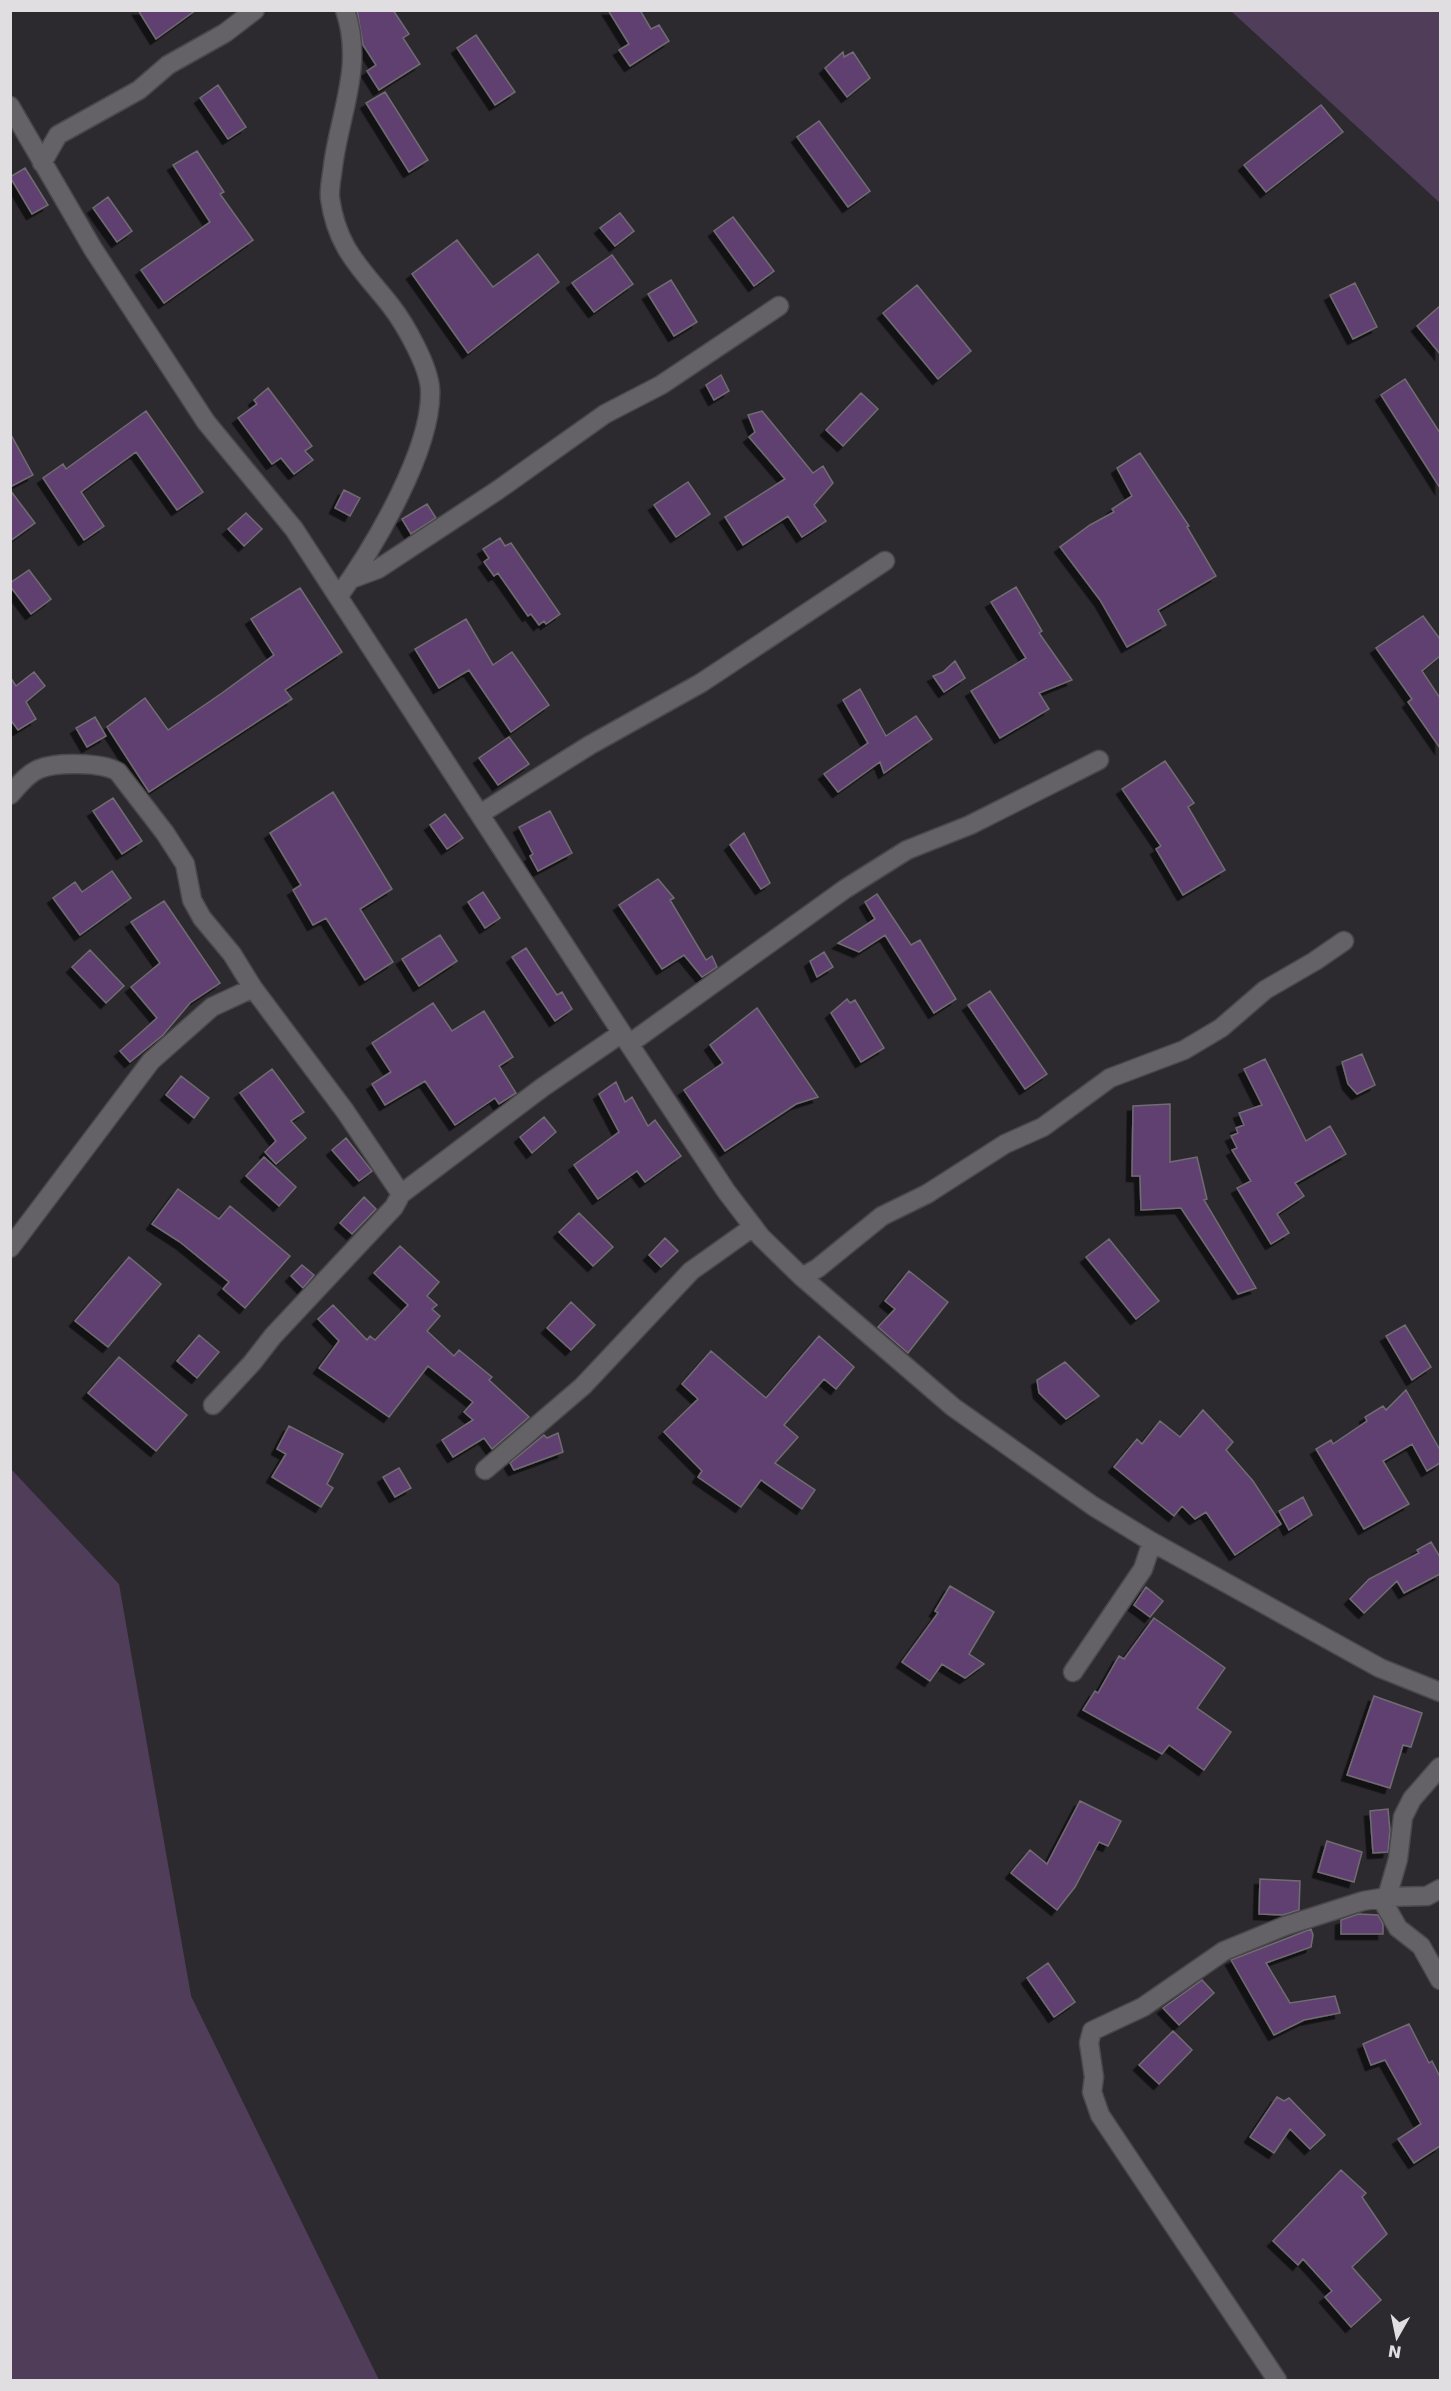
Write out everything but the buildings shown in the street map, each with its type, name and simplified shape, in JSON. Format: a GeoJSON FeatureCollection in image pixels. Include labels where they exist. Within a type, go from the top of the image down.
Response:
{"type":"FeatureCollection","features":[{"type":"Feature","properties":{"kind":"street"},"geometry":{"type":"LineString","coordinates":[[42,163],[58,135],[139,90],[168,65],[225,33],[255,10]]}},
{"type":"Feature","properties":{"kind":"street"},"geometry":{"type":"LineString","coordinates":[[338,597],[351,579],[409,478],[426,429],[430,387],[415,347],[392,308],[352,260],[334,222],[330,194],[337,137],[351,87],[352,44],[345,10]]}},
{"type":"Feature","properties":{"kind":"street"},"geometry":{"type":"LineString","coordinates":[[10,106],[93,249],[206,422],[294,529],[625,1038],[726,1191],[753,1227],[802,1277],[954,1407],[1093,1506],[1152,1542],[1380,1668],[1440,1692]]}},
{"type":"Feature","properties":{"kind":"street"},"geometry":{"type":"LineString","coordinates":[[23,128],[58,135]]}},
{"type":"Feature","properties":{"kind":"street"},"geometry":{"type":"LineString","coordinates":[[351,579],[378,569],[498,490],[605,414],[661,385],[780,306]]}},
{"type":"Feature","properties":{"kind":"street"},"geometry":{"type":"LineString","coordinates":[[480,814],[590,745],[701,683],[885,561]]}},
{"type":"Feature","properties":{"kind":"street"},"geometry":{"type":"LineString","coordinates":[[213,1405],[252,1363],[273,1336],[394,1207],[401,1194],[551,1081],[625,1038],[907,850],[970,825],[1099,760]]}},
{"type":"Feature","properties":{"kind":"street"},"geometry":{"type":"LineString","coordinates":[[10,795],[27,776],[40,768],[88,764],[118,772],[185,864],[192,900],[202,918],[232,954],[253,988],[345,1111],[401,1194]]}},
{"type":"Feature","properties":{"kind":"street"},"geometry":{"type":"LineString","coordinates":[[802,1277],[818,1268],[882,1216],[927,1194],[1005,1144],[1043,1127],[1110,1078],[1184,1050],[1221,1028],[1265,990],[1344,940]]}},
{"type":"Feature","properties":{"kind":"street"},"geometry":{"type":"LineString","coordinates":[[10,1248],[151,1061],[212,1007],[253,988]]}},
{"type":"Feature","properties":{"kind":"street"},"geometry":{"type":"LineString","coordinates":[[485,1470],[583,1386],[691,1271],[753,1227]]}},
{"type":"Feature","properties":{"kind":"street"},"geometry":{"type":"LineString","coordinates":[[1073,1672],[1143,1569],[1152,1542]]}},
{"type":"Feature","properties":{"kind":"street"},"geometry":{"type":"LineString","coordinates":[[1440,1767],[1412,1799],[1403,1817],[1398,1859],[1384,1897],[1398,1928],[1421,1946],[1440,1980]]}},
{"type":"Feature","properties":{"kind":"street"},"geometry":{"type":"LineString","coordinates":[[1277,2380],[1100,2115],[1092,2092],[1094,2077],[1089,2043],[1092,2031],[1143,2007],[1224,1951],[1285,1926],[1363,1901],[1384,1897],[1427,1896],[1440,1889]]}},
{"type":"Feature","properties":{"kind":"shaded area"},"geometry":{"type":"Polygon","coordinates":[[[1231,11],[1440,11],[1440,203],[1231,11]]]}},
{"type":"Feature","properties":{"kind":"shaded area"},"geometry":{"type":"Polygon","coordinates":[[[11,1469],[119,1584],[191,1996],[379,2380],[11,2380],[11,1469]]]}}]}
